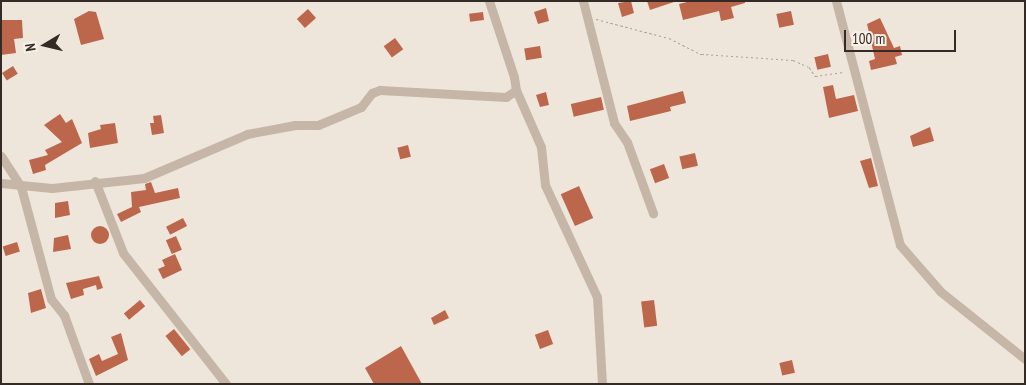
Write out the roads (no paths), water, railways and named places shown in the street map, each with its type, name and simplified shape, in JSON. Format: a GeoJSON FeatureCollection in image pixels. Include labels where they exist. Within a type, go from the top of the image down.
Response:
{"type":"FeatureCollection","features":[{"type":"Feature","properties":{"kind":"street"},"geometry":{"type":"LineString","coordinates":[[489,1],[516,90],[541,147],[545,185],[597,297],[602,384]]}},
{"type":"Feature","properties":{"kind":"street"},"geometry":{"type":"LineString","coordinates":[[583,1],[614,124],[627,142],[653,213]]}},
{"type":"Feature","properties":{"kind":"street"},"geometry":{"type":"LineString","coordinates":[[836,1],[852,71],[878,150],[900,245],[941,292],[1025,358]]}},
{"type":"Feature","properties":{"kind":"street"},"geometry":{"type":"LineString","coordinates":[[1,183],[21,187],[144,178],[247,134],[295,125],[318,124],[361,107],[372,93],[380,90],[506,97],[516,90]]}},
{"type":"Feature","properties":{"kind":"street"},"geometry":{"type":"LineString","coordinates":[[1,156],[21,187],[52,299],[64,315],[89,384]]}},
{"type":"Feature","properties":{"kind":"street"},"geometry":{"type":"LineString","coordinates":[[94,181],[123,253],[226,384]]}}]}
